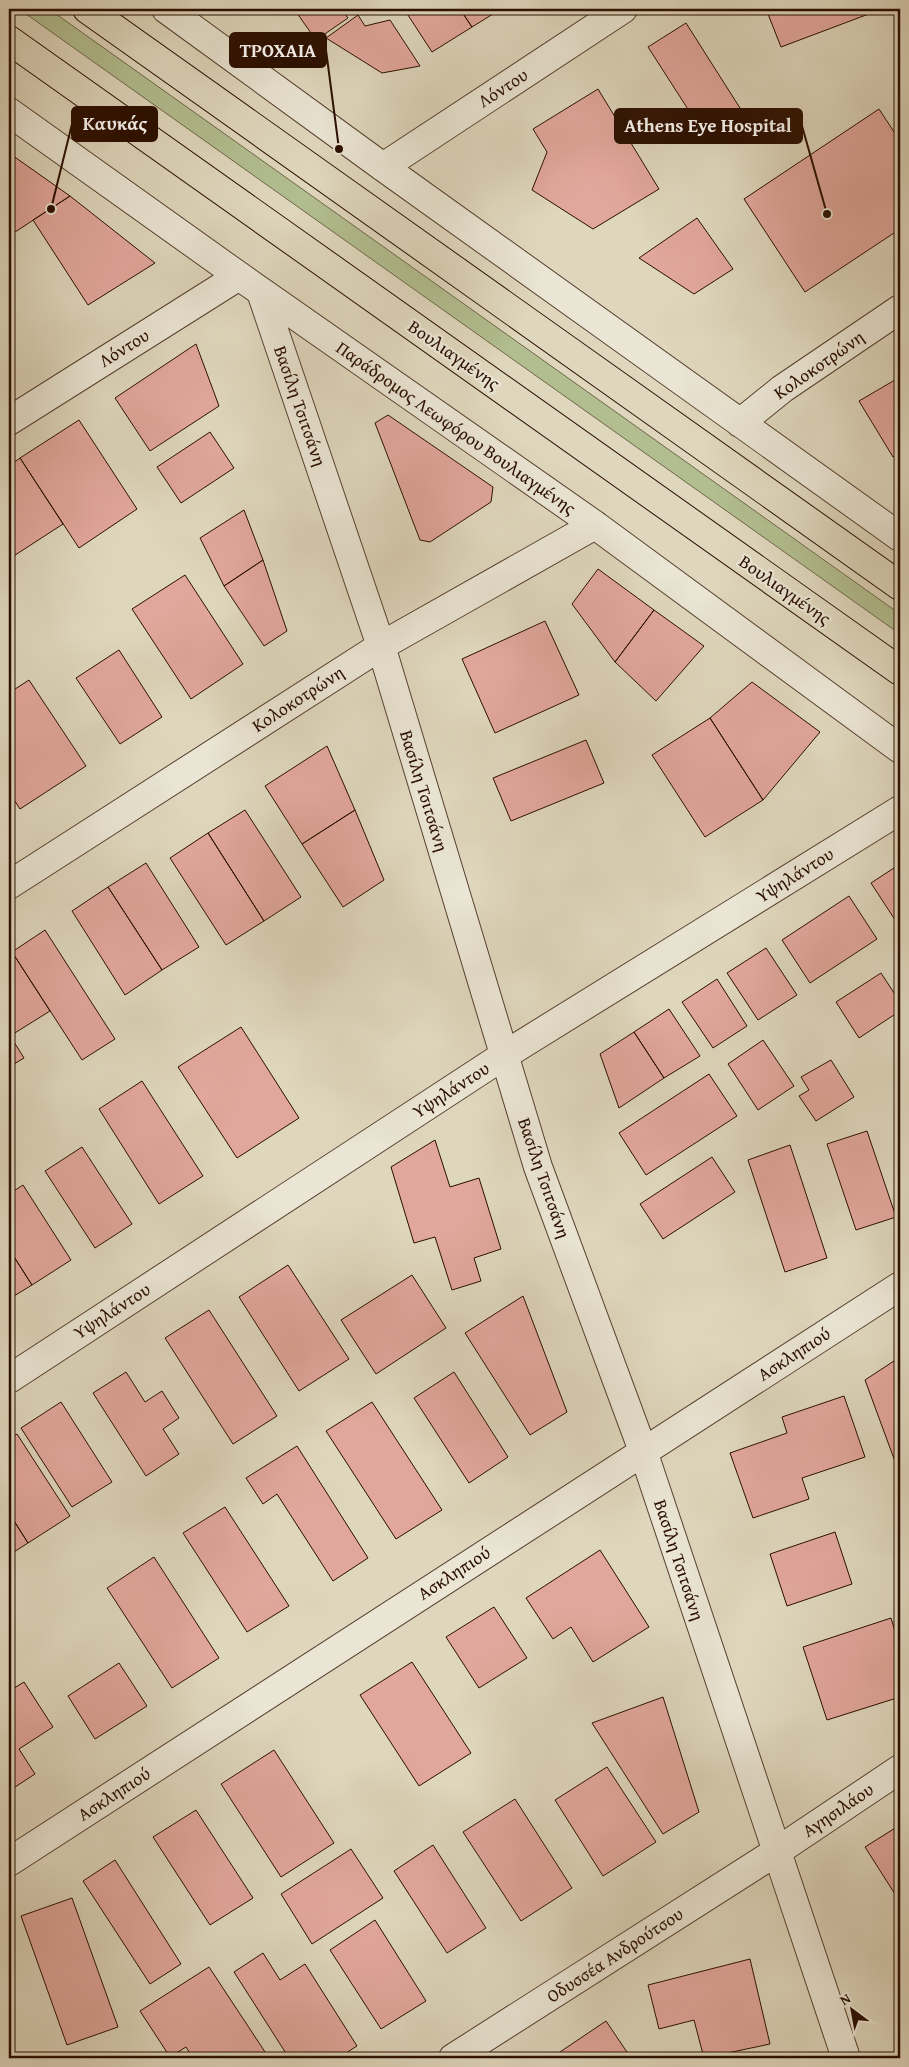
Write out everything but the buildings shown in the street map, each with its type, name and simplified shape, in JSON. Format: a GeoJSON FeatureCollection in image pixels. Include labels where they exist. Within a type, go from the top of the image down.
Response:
{"type":"FeatureCollection","features":[{"type":"Feature","properties":{"kind":"main road"},"geometry":{"type":"LineString","coordinates":[[87,9],[900,586]]}},
{"type":"Feature","properties":{"kind":"main road","name":"Βουλιαγμένης"},"geometry":{"type":"LineString","coordinates":[[9,40],[900,671]]}},
{"type":"Feature","properties":{"kind":"street"},"geometry":{"type":"LineString","coordinates":[[166,9],[383,167],[900,537]]}},
{"type":"Feature","properties":{"kind":"street","name":"Λόντου"},"geometry":{"type":"LineString","coordinates":[[383,167],[624,9]]}},
{"type":"Feature","properties":{"kind":"street","name":"Παράδρομος Λεωφόρου Βουλιαγμένης"},"geometry":{"type":"LineString","coordinates":[[9,112],[239,276],[595,525],[900,749]]}},
{"type":"Feature","properties":{"kind":"street","name":"Λόντου"},"geometry":{"type":"LineString","coordinates":[[9,421],[239,276]]}},
{"type":"Feature","properties":{"kind":"street","name":"Βασίλη Τσιτσάνη"},"geometry":{"type":"LineString","coordinates":[[262,292],[381,646],[538,1167],[643,1451],[846,2058]]}},
{"type":"Feature","properties":{"kind":"street","name":"Κολοκοτρώνη"},"geometry":{"type":"LineString","coordinates":[[740,423],[782,389],[900,309]]}},
{"type":"Feature","properties":{"kind":"street","name":"Κολοκοτρώνη"},"geometry":{"type":"LineString","coordinates":[[9,885],[381,646],[595,525]]}},
{"type":"Feature","properties":{"kind":"street","name":"Υψηλάντου"},"geometry":{"type":"LineString","coordinates":[[9,1379],[503,1056],[900,810]]}},
{"type":"Feature","properties":{"kind":"street","name":"Ασκληπιού"},"geometry":{"type":"LineString","coordinates":[[9,1862],[900,1286]]}},
{"type":"Feature","properties":{"kind":"street","name":"Αγησιλάου"},"geometry":{"type":"LineString","coordinates":[[776,1852],[900,1769]]}},
{"type":"Feature","properties":{"kind":"street","name":"Οδυσσέα Ανδρούτσου"},"geometry":{"type":"LineString","coordinates":[[453,2058],[776,1852]]}},
{"type":"Feature","properties":{"kind":"green space"},"geometry":{"type":"Polygon","coordinates":[[[19,9],[49,9],[900,614],[900,634],[19,9]]]}},
{"type":"Feature","properties":{"kind":"place","name":"ΤΡΟΧΑΙΑ"},"geometry":{"type":"Point","coordinates":[339,149]}},
{"type":"Feature","properties":{"kind":"place","name":"Καυκάς"},"geometry":{"type":"Point","coordinates":[51,209]}},
{"type":"Feature","properties":{"kind":"place","name":"Athens Eye Hospital"},"geometry":{"type":"Point","coordinates":[827,214]}}]}
